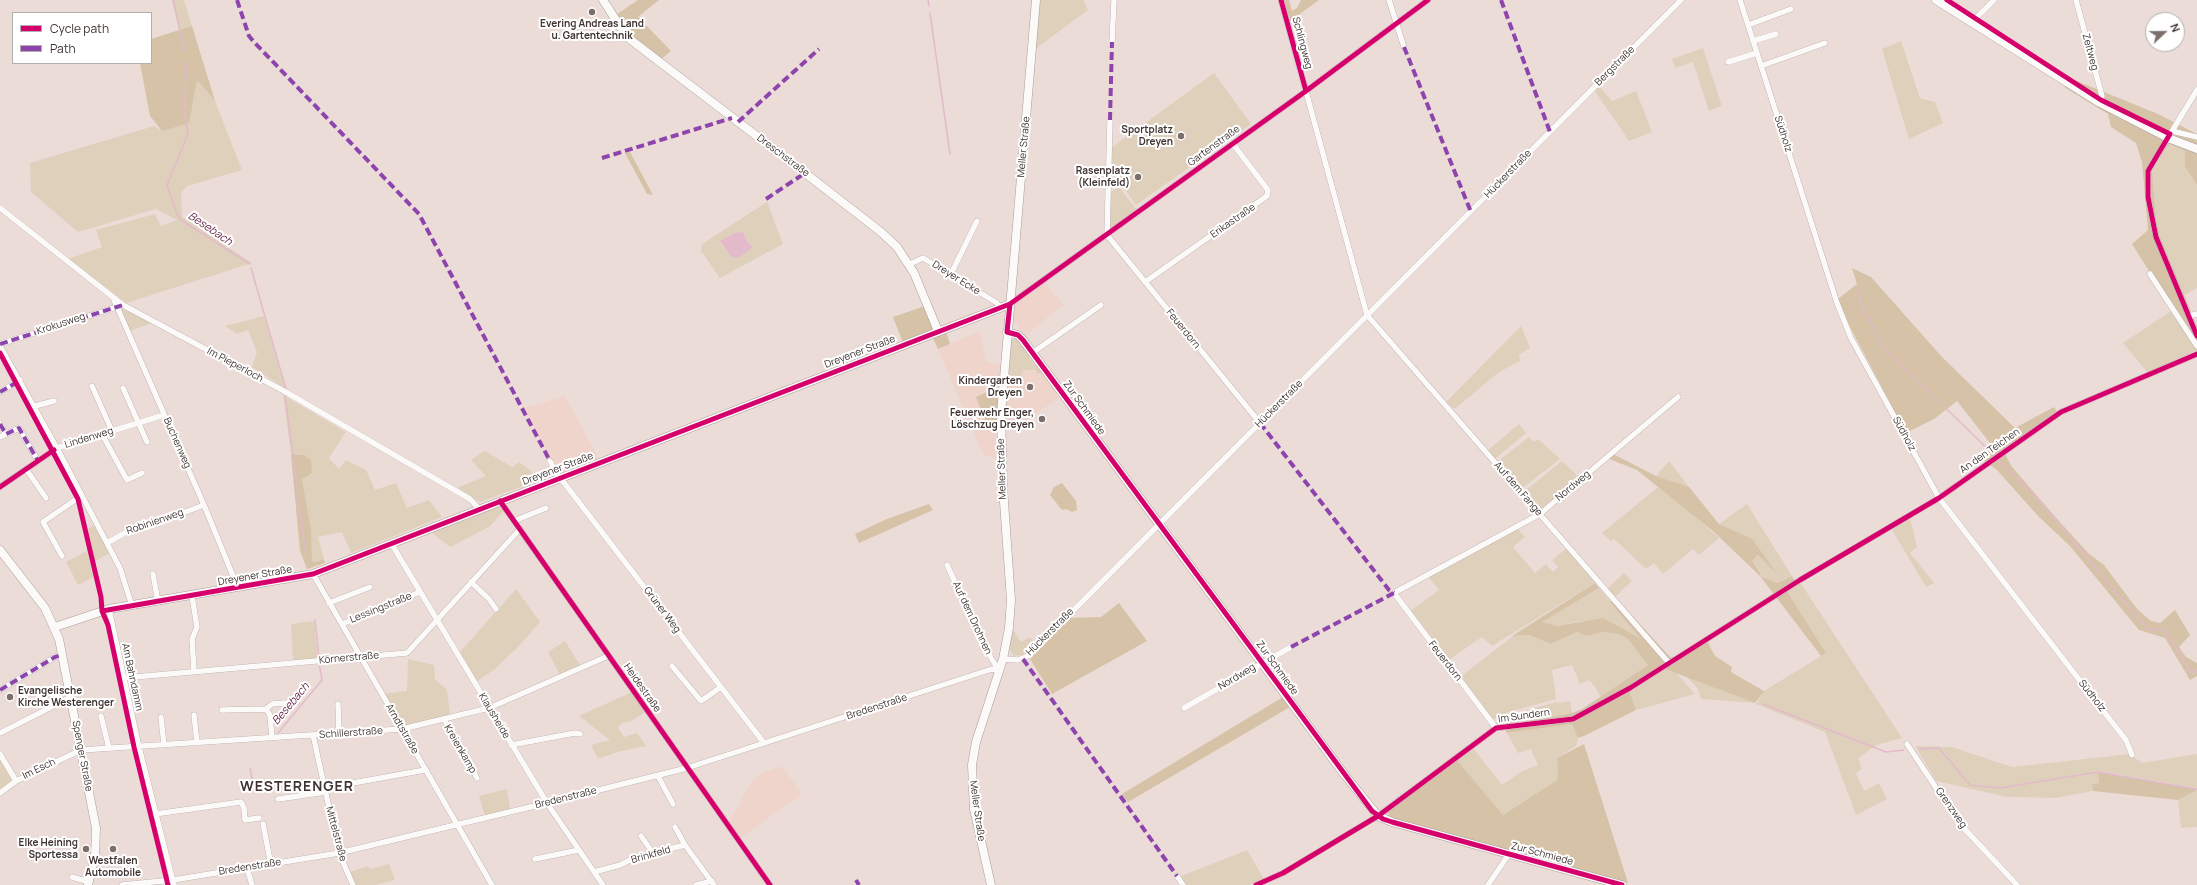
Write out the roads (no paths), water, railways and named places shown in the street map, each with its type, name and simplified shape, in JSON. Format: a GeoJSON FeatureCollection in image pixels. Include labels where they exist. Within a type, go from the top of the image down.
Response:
{"type":"FeatureCollection","features":[{"type":"Feature","properties":{"kind":"street","name":"Dreschstraße"},"geometry":{"type":"LineString","coordinates":[[603,0],[627,37],[881,232],[897,247],[910,264],[938,331]]}},
{"type":"Feature","properties":{"kind":"street","name":"Meller Straße"},"geometry":{"type":"LineString","coordinates":[[991,885],[974,808],[972,765],[980,728],[1003,659],[1009,628],[1011,600],[1003,488],[1000,414],[1036,0]]}},
{"type":"Feature","properties":{"kind":"street"},"geometry":{"type":"LineString","coordinates":[[1112,42],[1114,0]]}},
{"type":"Feature","properties":{"kind":"street","name":"Schlingweg"},"geometry":{"type":"LineString","coordinates":[[1281,0],[1367,315]]}},
{"type":"Feature","properties":{"kind":"street"},"geometry":{"type":"LineString","coordinates":[[1389,0],[1395,24],[1404,47]]}},
{"type":"Feature","properties":{"kind":"street","name":"Gartenstraße"},"geometry":{"type":"LineString","coordinates":[[1010,304],[1306,91],[1428,0]]}},
{"type":"Feature","properties":{"kind":"street","name":"Bergstraße"},"geometry":{"type":"LineString","coordinates":[[1549,133],[1681,0]]}},
{"type":"Feature","properties":{"kind":"street","name":"Südholz"},"geometry":{"type":"LineString","coordinates":[[1740,0],[1843,317],[1852,338],[1938,498],[2126,740],[2132,755]]}},
{"type":"Feature","properties":{"kind":"street"},"geometry":{"type":"LineString","coordinates":[[1936,0],[2100,103],[2170,134],[2197,149]]}},
{"type":"Feature","properties":{"kind":"street"},"geometry":{"type":"LineString","coordinates":[[1972,22],[1994,0]]}},
{"type":"Feature","properties":{"kind":"street","name":"Zeltweg"},"geometry":{"type":"LineString","coordinates":[[2076,0],[2102,96],[2100,103]]}},
{"type":"Feature","properties":{"kind":"street"},"geometry":{"type":"LineString","coordinates":[[1748,25],[1791,10]]}},
{"type":"Feature","properties":{"kind":"street"},"geometry":{"type":"LineString","coordinates":[[1753,42],[1776,34]]}},
{"type":"Feature","properties":{"kind":"street"},"geometry":{"type":"LineString","coordinates":[[1761,66],[1825,43]]}},
{"type":"Feature","properties":{"kind":"street"},"geometry":{"type":"LineString","coordinates":[[1728,62],[1757,53]]}},
{"type":"Feature","properties":{"kind":"street"},"geometry":{"type":"LineString","coordinates":[[2197,90],[2148,171],[2148,198],[2156,237],[2197,336]]}},
{"type":"Feature","properties":{"kind":"street"},"geometry":{"type":"LineString","coordinates":[[1107,235],[1110,120]]}},
{"type":"Feature","properties":{"kind":"street","name":"Hückerstraße"},"geometry":{"type":"LineString","coordinates":[[1003,659],[1018,660],[1028,656],[1549,133]]}},
{"type":"Feature","properties":{"kind":"street"},"geometry":{"type":"LineString","coordinates":[[2170,134],[2197,137]]}},
{"type":"Feature","properties":{"kind":"street","name":"Erikastraße"},"geometry":{"type":"LineString","coordinates":[[1145,282],[1267,196],[1268,190],[1233,144]]}},
{"type":"Feature","properties":{"kind":"street","name":"Buchenweg"},"geometry":{"type":"LineString","coordinates":[[0,208],[113,298],[120,306],[164,416],[204,504],[238,588]]}},
{"type":"Feature","properties":{"kind":"street"},"geometry":{"type":"LineString","coordinates":[[951,274],[977,221]]}},
{"type":"Feature","properties":{"kind":"street","name":"Feuerdorn"},"geometry":{"type":"LineString","coordinates":[[1107,235],[1260,423]]}},
{"type":"Feature","properties":{"kind":"street","name":"Dreyer Ecke"},"geometry":{"type":"LineString","coordinates":[[910,264],[923,258],[997,303],[999,308]]}},
{"type":"Feature","properties":{"kind":"street"},"geometry":{"type":"LineString","coordinates":[[2150,274],[2197,346]]}},
{"type":"Feature","properties":{"kind":"street","name":"Dreyener Straße"},"geometry":{"type":"LineString","coordinates":[[55,627],[109,610],[312,574],[1010,304]]}},
{"type":"Feature","properties":{"kind":"street"},"geometry":{"type":"LineString","coordinates":[[1032,353],[1101,305]]}},
{"type":"Feature","properties":{"kind":"street","name":"Krokusweg"},"geometry":{"type":"LineString","coordinates":[[0,345],[120,306]]}},
{"type":"Feature","properties":{"kind":"street","name":"Im Pieperloch"},"geometry":{"type":"LineString","coordinates":[[120,306],[284,391],[470,499],[479,509]]}},
{"type":"Feature","properties":{"kind":"street","name":"Auf dem Fange"},"geometry":{"type":"LineString","coordinates":[[1367,315],[1669,663]]}},
{"type":"Feature","properties":{"kind":"street"},"geometry":{"type":"LineString","coordinates":[[2190,318],[2197,315]]}},
{"type":"Feature","properties":{"kind":"street","name":"Zur Schmiede"},"geometry":{"type":"LineString","coordinates":[[1007,332],[1021,338],[1344,774],[1378,816],[1392,822],[1622,885]]}},
{"type":"Feature","properties":{"kind":"street"},"geometry":{"type":"LineString","coordinates":[[0,345],[57,448],[120,568],[132,606]]}},
{"type":"Feature","properties":{"kind":"street","name":"An den Teichen"},"geometry":{"type":"LineString","coordinates":[[1801,579],[1938,498],[2061,412],[2197,354]]}},
{"type":"Feature","properties":{"kind":"street"},"geometry":{"type":"LineString","coordinates":[[0,392],[20,380]]}},
{"type":"Feature","properties":{"kind":"street"},"geometry":{"type":"LineString","coordinates":[[92,386],[112,432]]}},
{"type":"Feature","properties":{"kind":"street"},"geometry":{"type":"LineString","coordinates":[[123,388],[147,442]]}},
{"type":"Feature","properties":{"kind":"street","name":"Nordweg"},"geometry":{"type":"LineString","coordinates":[[1394,593],[1540,514],[1678,397]]}},
{"type":"Feature","properties":{"kind":"street"},"geometry":{"type":"LineString","coordinates":[[34,406],[54,402]]}},
{"type":"Feature","properties":{"kind":"street","name":"Lindenweg"},"geometry":{"type":"LineString","coordinates":[[0,487],[57,448],[164,416]]}},
{"type":"Feature","properties":{"kind":"street"},"geometry":{"type":"LineString","coordinates":[[0,424],[6,434]]}},
{"type":"Feature","properties":{"kind":"street"},"geometry":{"type":"LineString","coordinates":[[0,437],[19,428],[38,461]]}},
{"type":"Feature","properties":{"kind":"street"},"geometry":{"type":"LineString","coordinates":[[102,434],[127,480],[142,473]]}},
{"type":"Feature","properties":{"kind":"street","name":"Grüner Weg"},"geometry":{"type":"LineString","coordinates":[[550,461],[560,477],[764,743]]}},
{"type":"Feature","properties":{"kind":"street"},"geometry":{"type":"LineString","coordinates":[[26,469],[46,498]]}},
{"type":"Feature","properties":{"kind":"street"},"geometry":{"type":"LineString","coordinates":[[62,556],[43,522],[81,496]]}},
{"type":"Feature","properties":{"kind":"street","name":"Heidestraße"},"geometry":{"type":"LineString","coordinates":[[500,501],[770,885]]}},
{"type":"Feature","properties":{"kind":"street","name":"Robinienweg"},"geometry":{"type":"LineString","coordinates":[[107,543],[130,530],[172,517],[204,504]]}},
{"type":"Feature","properties":{"kind":"street"},"geometry":{"type":"LineString","coordinates":[[514,521],[546,508]]}},
{"type":"Feature","properties":{"kind":"street","name":"Körnerstraße"},"geometry":{"type":"LineString","coordinates":[[123,678],[408,653],[520,529]]}},
{"type":"Feature","properties":{"kind":"street","name":"Klausheide"},"geometry":{"type":"LineString","coordinates":[[391,543],[511,745],[547,803],[603,885]]}},
{"type":"Feature","properties":{"kind":"street","name":"Spenger Straße"},"geometry":{"type":"LineString","coordinates":[[0,550],[41,601],[55,627],[71,698],[97,835],[89,883]]}},
{"type":"Feature","properties":{"kind":"street","name":"Auf dem Drohnen"},"geometry":{"type":"LineString","coordinates":[[947,565],[991,658],[999,670]]}},
{"type":"Feature","properties":{"kind":"street"},"geometry":{"type":"LineString","coordinates":[[153,574],[158,602]]}},
{"type":"Feature","properties":{"kind":"street","name":"Arndtstraße"},"geometry":{"type":"LineString","coordinates":[[312,574],[492,885]]}},
{"type":"Feature","properties":{"kind":"street","name":"Im Sundern"},"geometry":{"type":"LineString","coordinates":[[1256,885],[1289,869],[1378,816],[1496,728],[1573,719],[1630,688],[1801,579]]}},
{"type":"Feature","properties":{"kind":"street"},"geometry":{"type":"LineString","coordinates":[[471,582],[489,599],[496,609]]}},
{"type":"Feature","properties":{"kind":"street"},"geometry":{"type":"LineString","coordinates":[[329,603],[370,587]]}},
{"type":"Feature","properties":{"kind":"street","name":"Lessingstraße"},"geometry":{"type":"LineString","coordinates":[[342,624],[420,592]]}},
{"type":"Feature","properties":{"kind":"street","name":"Feuerdorn"},"geometry":{"type":"LineString","coordinates":[[1394,593],[1496,728]]}},
{"type":"Feature","properties":{"kind":"street"},"geometry":{"type":"LineString","coordinates":[[192,596],[197,627],[192,639],[194,671]]}},
{"type":"Feature","properties":{"kind":"street","name":"Am Bahndamm"},"geometry":{"type":"LineString","coordinates":[[109,610],[139,747],[173,882]]}},
{"type":"Feature","properties":{"kind":"street","name":"Nordweg"},"geometry":{"type":"LineString","coordinates":[[1184,708],[1262,662],[1291,647]]}},
{"type":"Feature","properties":{"kind":"street"},"geometry":{"type":"LineString","coordinates":[[0,690],[55,657],[62,655]]}},
{"type":"Feature","properties":{"kind":"street","name":"Schillerstraße"},"geometry":{"type":"LineString","coordinates":[[81,750],[164,746],[402,729],[489,708],[608,656]]}},
{"type":"Feature","properties":{"kind":"street"},"geometry":{"type":"LineString","coordinates":[[672,666],[701,701],[721,687]]}},
{"type":"Feature","properties":{"kind":"street","name":"Bredenstraße"},"geometry":{"type":"LineString","coordinates":[[122,885],[173,882],[339,853],[658,776],[687,768],[992,669],[999,670]]}},
{"type":"Feature","properties":{"kind":"street"},"geometry":{"type":"LineString","coordinates":[[0,733],[71,698]]}},
{"type":"Feature","properties":{"kind":"street"},"geometry":{"type":"LineString","coordinates":[[222,710],[266,709],[272,704],[297,702]]}},
{"type":"Feature","properties":{"kind":"street"},"geometry":{"type":"LineString","coordinates":[[338,704],[339,734]]}},
{"type":"Feature","properties":{"kind":"street"},"geometry":{"type":"LineString","coordinates":[[266,709],[270,715],[272,738]]}},
{"type":"Feature","properties":{"kind":"street"},"geometry":{"type":"LineString","coordinates":[[194,715],[197,743]]}},
{"type":"Feature","properties":{"kind":"street"},"geometry":{"type":"LineString","coordinates":[[101,716],[108,748]]}},
{"type":"Feature","properties":{"kind":"street"},"geometry":{"type":"LineString","coordinates":[[161,717],[164,746]]}},
{"type":"Feature","properties":{"kind":"street","name":"Kreienkamp"},"geometry":{"type":"LineString","coordinates":[[444,719],[477,778]]}},
{"type":"Feature","properties":{"kind":"street"},"geometry":{"type":"LineString","coordinates":[[511,745],[575,733],[580,734]]}},
{"type":"Feature","properties":{"kind":"street","name":"Mittelstraße"},"geometry":{"type":"LineString","coordinates":[[313,735],[339,853],[352,885]]}},
{"type":"Feature","properties":{"kind":"street","name":"Grenzweg"},"geometry":{"type":"LineString","coordinates":[[1907,744],[1960,824],[2017,885]]}},
{"type":"Feature","properties":{"kind":"street","name":"Im Esch"},"geometry":{"type":"LineString","coordinates":[[0,793],[16,781],[81,750]]}},
{"type":"Feature","properties":{"kind":"street"},"geometry":{"type":"LineString","coordinates":[[0,754],[16,781]]}},
{"type":"Feature","properties":{"kind":"street"},"geometry":{"type":"LineString","coordinates":[[278,799],[425,770]]}},
{"type":"Feature","properties":{"kind":"street"},"geometry":{"type":"LineString","coordinates":[[658,776],[673,804]]}},
{"type":"Feature","properties":{"kind":"street"},"geometry":{"type":"LineString","coordinates":[[155,814],[241,802],[244,808],[245,820],[259,818]]}},
{"type":"Feature","properties":{"kind":"street"},"geometry":{"type":"LineString","coordinates":[[263,824],[271,864]]}},
{"type":"Feature","properties":{"kind":"street","name":"Brinkfeld"},"geometry":{"type":"LineString","coordinates":[[675,827],[685,845],[713,883]]}},
{"type":"Feature","properties":{"kind":"street"},"geometry":{"type":"LineString","coordinates":[[641,836],[653,852]]}},
{"type":"Feature","properties":{"kind":"street","name":"Brinkfeld"},"geometry":{"type":"LineString","coordinates":[[594,872],[620,865],[634,858],[653,852],[685,845]]}},
{"type":"Feature","properties":{"kind":"street"},"geometry":{"type":"LineString","coordinates":[[535,858],[579,850]]}},
{"type":"Feature","properties":{"kind":"street"},"geometry":{"type":"LineString","coordinates":[[1488,885],[1509,854]]}},
{"type":"Feature","properties":{"kind":"street"},"geometry":{"type":"LineString","coordinates":[[247,868],[252,885]]}},
{"type":"Feature","properties":{"kind":"street"},"geometry":{"type":"LineString","coordinates":[[1177,876],[1184,885]]}},
{"type":"Feature","properties":{"kind":"street"},"geometry":{"type":"LineString","coordinates":[[72,877],[89,883]]}},
{"type":"Feature","properties":{"kind":"street"},"geometry":{"type":"LineString","coordinates":[[696,885],[713,883]]}},
{"type":"Feature","properties":{"kind":"waterway","name":"Besebach"},"geometry":{"type":"LineString","coordinates":[[173,0],[185,52]]}},
{"type":"Feature","properties":{"kind":"waterway"},"geometry":{"type":"LineString","coordinates":[[928,0],[929,6]]}},
{"type":"Feature","properties":{"kind":"waterway"},"geometry":{"type":"LineString","coordinates":[[930,13],[950,154]]}},
{"type":"Feature","properties":{"kind":"waterway","name":"Besebach"},"geometry":{"type":"LineString","coordinates":[[187,61],[184,111],[188,134],[167,185],[177,214],[181,220],[250,264]]}},
{"type":"Feature","properties":{"kind":"waterway","name":"Besebach"},"geometry":{"type":"LineString","coordinates":[[251,268],[286,389]]}},
{"type":"Feature","properties":{"kind":"waterway"},"geometry":{"type":"LineString","coordinates":[[1858,288],[1863,313],[1868,317],[1884,348],[1995,456]]}},
{"type":"Feature","properties":{"kind":"waterway","name":"Besebach"},"geometry":{"type":"LineString","coordinates":[[285,395],[306,555]]}},
{"type":"Feature","properties":{"kind":"waterway"},"geometry":{"type":"LineString","coordinates":[[1997,459],[2037,498],[2148,630],[2165,629],[2191,673],[2197,670]]}},
{"type":"Feature","properties":{"kind":"waterway","name":"Besebach"},"geometry":{"type":"LineString","coordinates":[[315,620],[319,657]]}},
{"type":"Feature","properties":{"kind":"waterway","name":"Besebach"},"geometry":{"type":"LineString","coordinates":[[278,733],[322,680],[319,663]]}},
{"type":"Feature","properties":{"kind":"waterway"},"geometry":{"type":"LineString","coordinates":[[1763,704],[1886,752],[1904,750]]}},
{"type":"Feature","properties":{"kind":"waterway"},"geometry":{"type":"LineString","coordinates":[[1919,749],[1939,748],[1970,785],[2000,788],[2098,772],[2197,789]]}},
{"type":"Feature","properties":{"kind":"waterway","name":"Besebach"},"geometry":{"type":"LineString","coordinates":[[250,768],[255,793]]}},
{"type":"Feature","properties":{"kind":"place","name":"Evering Andreas Land u. Gartentechnik"},"geometry":{"type":"Point","coordinates":[592,12]}},
{"type":"Feature","properties":{"kind":"place","name":"Sportplatz Dreyen"},"geometry":{"type":"Point","coordinates":[1181,136]}},
{"type":"Feature","properties":{"kind":"place","name":"Rasenplatz (Kleinfeld)"},"geometry":{"type":"Point","coordinates":[1138,177]}},
{"type":"Feature","properties":{"kind":"place","name":"Kindergarten Dreyen"},"geometry":{"type":"Point","coordinates":[1030,387]}},
{"type":"Feature","properties":{"kind":"place","name":"Feuerwehr Enger, Löschzug Dreyen"},"geometry":{"type":"Point","coordinates":[1042,419]}},
{"type":"Feature","properties":{"kind":"place","name":"Evangelische Kirche Westerenger"},"geometry":{"type":"Point","coordinates":[10,697]}},
{"type":"Feature","properties":{"kind":"place","name":"Elke Heining Sportessa"},"geometry":{"type":"Point","coordinates":[86,849]}},
{"type":"Feature","properties":{"kind":"place","name":"Westfalen Automobile"},"geometry":{"type":"Point","coordinates":[113,849]}},
{"type":"Feature","properties":{"kind":"district","name":"WESTERENGER"},"geometry":{"type":"Point","coordinates":[297,787]}}]}
